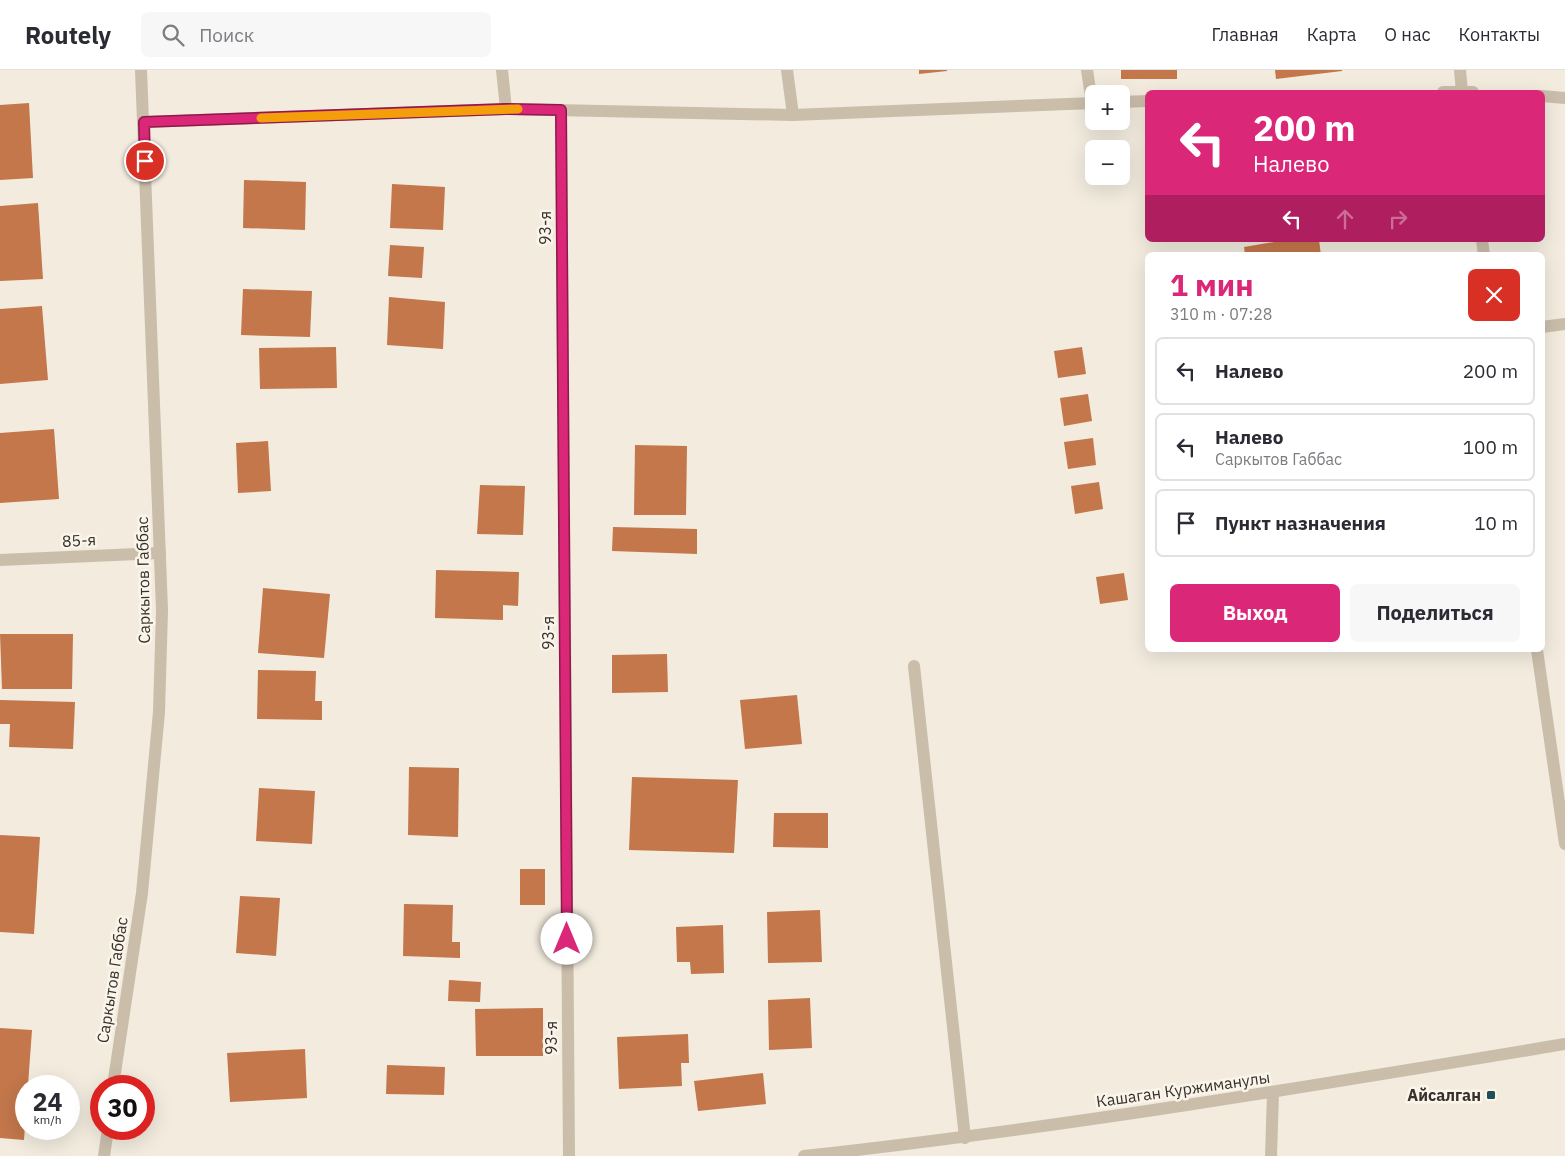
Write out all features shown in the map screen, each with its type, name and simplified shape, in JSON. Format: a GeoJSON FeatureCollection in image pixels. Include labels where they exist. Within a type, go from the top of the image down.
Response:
{"type":"FeatureCollection","features":[{"type":"Feature","properties":{"kind":"street","name":"Саркытов Габбас"},"geometry":{"type":"LineString","coordinates":[[115,1075],[142,893],[159,712],[162,610],[141,70]]}},
{"type":"Feature","properties":{"kind":"street"},"geometry":{"type":"LineString","coordinates":[[502,70],[506,109]]}},
{"type":"Feature","properties":{"kind":"street"},"geometry":{"type":"LineString","coordinates":[[786,70],[793,115]]}},
{"type":"Feature","properties":{"kind":"street"},"geometry":{"type":"LineString","coordinates":[[1088,70],[1090,85]]}},
{"type":"Feature","properties":{"kind":"street"},"geometry":{"type":"LineString","coordinates":[[1460,70],[1462,90]]}},
{"type":"Feature","properties":{"kind":"street"},"geometry":{"type":"LineString","coordinates":[[1545,96],[1565,98]]}},
{"type":"Feature","properties":{"kind":"street"},"geometry":{"type":"LineString","coordinates":[[1130,102],[1145,101]]}},
{"type":"Feature","properties":{"kind":"street"},"geometry":{"type":"LineString","coordinates":[[144,122],[506,109],[793,115],[1085,103]]}},
{"type":"Feature","properties":{"kind":"street","name":"93-я"},"geometry":{"type":"LineString","coordinates":[[561,110],[568,1156]]}},
{"type":"Feature","properties":{"kind":"street"},"geometry":{"type":"LineString","coordinates":[[1545,327],[1565,324]]}},
{"type":"Feature","properties":{"kind":"street","name":"85-я"},"geometry":{"type":"LineString","coordinates":[[0,560],[160,552]]}},
{"type":"Feature","properties":{"kind":"street"},"geometry":{"type":"LineString","coordinates":[[1537,652],[1560,788],[1565,844]]}},
{"type":"Feature","properties":{"kind":"street"},"geometry":{"type":"LineString","coordinates":[[914,666],[965,1138]]}},
{"type":"Feature","properties":{"kind":"street","name":"Кашаган Куржиманулы"},"geometry":{"type":"LineString","coordinates":[[804,1156],[965,1138],[1273,1093],[1565,1044]]}},
{"type":"Feature","properties":{"kind":"street"},"geometry":{"type":"LineString","coordinates":[[1271,1156],[1273,1093]]}},
{"type":"Feature","properties":{"kind":"street"},"geometry":{"type":"LineString","coordinates":[[104,1156],[106,1140]]}},
{"type":"Feature","properties":{"kind":"building"},"geometry":{"type":"Polygon","coordinates":[[[919,70],[947,70],[947,71],[919,74],[919,70]]]}},
{"type":"Feature","properties":{"kind":"building"},"geometry":{"type":"Polygon","coordinates":[[[1121,70],[1177,70],[1177,79],[1121,79],[1121,70]]]}},
{"type":"Feature","properties":{"kind":"building"},"geometry":{"type":"Polygon","coordinates":[[[1275,70],[1342,70],[1342,71],[1276,79],[1275,70]]]}},
{"type":"Feature","properties":{"kind":"building"},"geometry":{"type":"Polygon","coordinates":[[[29,103],[33,178],[0,180],[0,105],[29,103]]]}},
{"type":"Feature","properties":{"kind":"building"},"geometry":{"type":"Polygon","coordinates":[[[244,180],[306,182],[305,230],[243,228],[244,180]]]}},
{"type":"Feature","properties":{"kind":"building"},"geometry":{"type":"Polygon","coordinates":[[[392,184],[445,187],[443,230],[390,228],[392,184]]]}},
{"type":"Feature","properties":{"kind":"building"},"geometry":{"type":"Polygon","coordinates":[[[38,203],[43,279],[0,281],[0,206],[38,203]]]}},
{"type":"Feature","properties":{"kind":"building"},"geometry":{"type":"Polygon","coordinates":[[[1274,242],[1319,242],[1321,252],[1245,252],[1244,247],[1274,242]]]}},
{"type":"Feature","properties":{"kind":"building"},"geometry":{"type":"Polygon","coordinates":[[[390,245],[424,247],[422,278],[388,276],[390,245]]]}},
{"type":"Feature","properties":{"kind":"building"},"geometry":{"type":"Polygon","coordinates":[[[243,289],[312,291],[310,337],[241,335],[243,289]]]}},
{"type":"Feature","properties":{"kind":"building"},"geometry":{"type":"Polygon","coordinates":[[[389,297],[445,302],[443,349],[387,345],[389,297]]]}},
{"type":"Feature","properties":{"kind":"building"},"geometry":{"type":"Polygon","coordinates":[[[42,306],[48,380],[0,384],[0,309],[42,306]]]}},
{"type":"Feature","properties":{"kind":"building"},"geometry":{"type":"Polygon","coordinates":[[[336,347],[337,388],[260,389],[259,348],[336,347]]]}},
{"type":"Feature","properties":{"kind":"building"},"geometry":{"type":"Polygon","coordinates":[[[1082,347],[1086,374],[1058,378],[1054,351],[1082,347]]]}},
{"type":"Feature","properties":{"kind":"building"},"geometry":{"type":"Polygon","coordinates":[[[1088,394],[1092,421],[1064,426],[1060,398],[1088,394]]]}},
{"type":"Feature","properties":{"kind":"building"},"geometry":{"type":"Polygon","coordinates":[[[54,429],[59,499],[0,503],[0,433],[54,429]]]}},
{"type":"Feature","properties":{"kind":"building"},"geometry":{"type":"Polygon","coordinates":[[[1093,438],[1096,465],[1068,469],[1064,442],[1093,438]]]}},
{"type":"Feature","properties":{"kind":"building"},"geometry":{"type":"Polygon","coordinates":[[[268,441],[271,491],[238,493],[236,443],[268,441]]]}},
{"type":"Feature","properties":{"kind":"building"},"geometry":{"type":"Polygon","coordinates":[[[635,445],[687,446],[686,515],[634,515],[635,445]]]}},
{"type":"Feature","properties":{"kind":"building"},"geometry":{"type":"Polygon","coordinates":[[[1099,482],[1103,509],[1075,514],[1071,486],[1099,482]]]}},
{"type":"Feature","properties":{"kind":"building"},"geometry":{"type":"Polygon","coordinates":[[[480,485],[525,486],[523,535],[477,534],[480,485]]]}},
{"type":"Feature","properties":{"kind":"building"},"geometry":{"type":"Polygon","coordinates":[[[613,527],[697,529],[697,554],[612,551],[613,527]]]}},
{"type":"Feature","properties":{"kind":"building"},"geometry":{"type":"Polygon","coordinates":[[[436,570],[519,572],[518,606],[503,605],[503,620],[435,618],[436,570]]]}},
{"type":"Feature","properties":{"kind":"building"},"geometry":{"type":"Polygon","coordinates":[[[1124,573],[1128,600],[1100,604],[1096,577],[1124,573]]]}},
{"type":"Feature","properties":{"kind":"building"},"geometry":{"type":"Polygon","coordinates":[[[263,588],[330,594],[324,658],[258,653],[263,588]]]}},
{"type":"Feature","properties":{"kind":"building"},"geometry":{"type":"Polygon","coordinates":[[[0,634],[73,634],[72,689],[2,689],[0,634]]]}},
{"type":"Feature","properties":{"kind":"building"},"geometry":{"type":"Polygon","coordinates":[[[667,654],[668,692],[612,693],[612,655],[667,654]]]}},
{"type":"Feature","properties":{"kind":"building"},"geometry":{"type":"Polygon","coordinates":[[[258,670],[316,671],[315,701],[322,701],[322,720],[257,719],[258,670]]]}},
{"type":"Feature","properties":{"kind":"building"},"geometry":{"type":"Polygon","coordinates":[[[797,695],[802,744],[745,749],[740,700],[797,695]]]}},
{"type":"Feature","properties":{"kind":"building"},"geometry":{"type":"Polygon","coordinates":[[[0,700],[75,702],[73,749],[9,747],[10,724],[0,724],[0,700]]]}},
{"type":"Feature","properties":{"kind":"building"},"geometry":{"type":"Polygon","coordinates":[[[409,767],[459,768],[458,837],[408,835],[409,767]]]}},
{"type":"Feature","properties":{"kind":"building"},"geometry":{"type":"Polygon","coordinates":[[[632,777],[738,780],[734,853],[629,850],[632,777]]]}},
{"type":"Feature","properties":{"kind":"building"},"geometry":{"type":"Polygon","coordinates":[[[259,788],[315,791],[312,844],[256,841],[259,788]]]}},
{"type":"Feature","properties":{"kind":"building"},"geometry":{"type":"Polygon","coordinates":[[[774,813],[828,813],[828,848],[773,847],[774,813]]]}},
{"type":"Feature","properties":{"kind":"building"},"geometry":{"type":"Polygon","coordinates":[[[0,835],[40,837],[34,934],[0,932],[0,835]]]}},
{"type":"Feature","properties":{"kind":"building"},"geometry":{"type":"Polygon","coordinates":[[[520,869],[545,869],[545,905],[520,905],[520,869]]]}},
{"type":"Feature","properties":{"kind":"building"},"geometry":{"type":"Polygon","coordinates":[[[240,896],[280,898],[276,956],[236,953],[240,896]]]}},
{"type":"Feature","properties":{"kind":"building"},"geometry":{"type":"Polygon","coordinates":[[[404,904],[453,905],[452,942],[460,942],[460,958],[403,956],[404,904]]]}},
{"type":"Feature","properties":{"kind":"building"},"geometry":{"type":"Polygon","coordinates":[[[820,910],[822,962],[768,963],[767,912],[820,910]]]}},
{"type":"Feature","properties":{"kind":"building"},"geometry":{"type":"Polygon","coordinates":[[[723,925],[724,973],[691,974],[690,962],[677,962],[676,927],[723,925]]]}},
{"type":"Feature","properties":{"kind":"building"},"geometry":{"type":"Polygon","coordinates":[[[449,980],[481,982],[480,1002],[448,1001],[449,980]]]}},
{"type":"Feature","properties":{"kind":"building"},"geometry":{"type":"Polygon","coordinates":[[[810,998],[812,1048],[769,1050],[768,1000],[810,998]]]}},
{"type":"Feature","properties":{"kind":"building"},"geometry":{"type":"Polygon","coordinates":[[[543,1008],[543,1056],[476,1056],[475,1009],[543,1008]]]}},
{"type":"Feature","properties":{"kind":"building"},"geometry":{"type":"Polygon","coordinates":[[[0,1028],[32,1030],[29,1075],[15,1075],[15,1139],[0,1138],[0,1028]]]}},
{"type":"Feature","properties":{"kind":"building"},"geometry":{"type":"Polygon","coordinates":[[[688,1034],[689,1063],[681,1063],[682,1086],[619,1089],[617,1037],[688,1034]]]}},
{"type":"Feature","properties":{"kind":"building"},"geometry":{"type":"Polygon","coordinates":[[[305,1049],[307,1098],[230,1102],[227,1053],[305,1049]]]}},
{"type":"Feature","properties":{"kind":"building"},"geometry":{"type":"Polygon","coordinates":[[[387,1065],[445,1067],[444,1095],[386,1094],[387,1065]]]}},
{"type":"Feature","properties":{"kind":"building"},"geometry":{"type":"Polygon","coordinates":[[[763,1073],[766,1104],[698,1111],[694,1081],[763,1073]]]}},
{"type":"Feature","properties":{"kind":"slow traffic"},"geometry":{"type":"LineString","coordinates":[[261,118],[518,109]]}},
{"type":"Feature","properties":{"kind":"place","name":"Айсалган"},"geometry":{"type":"Point","coordinates":[1491,1095]}},
{"type":"Feature","properties":{"kind":"route"},"geometry":{"type":"LineString","coordinates":[[145,161],[144,122],[506,109],[561,110],[567,939]]}}]}
